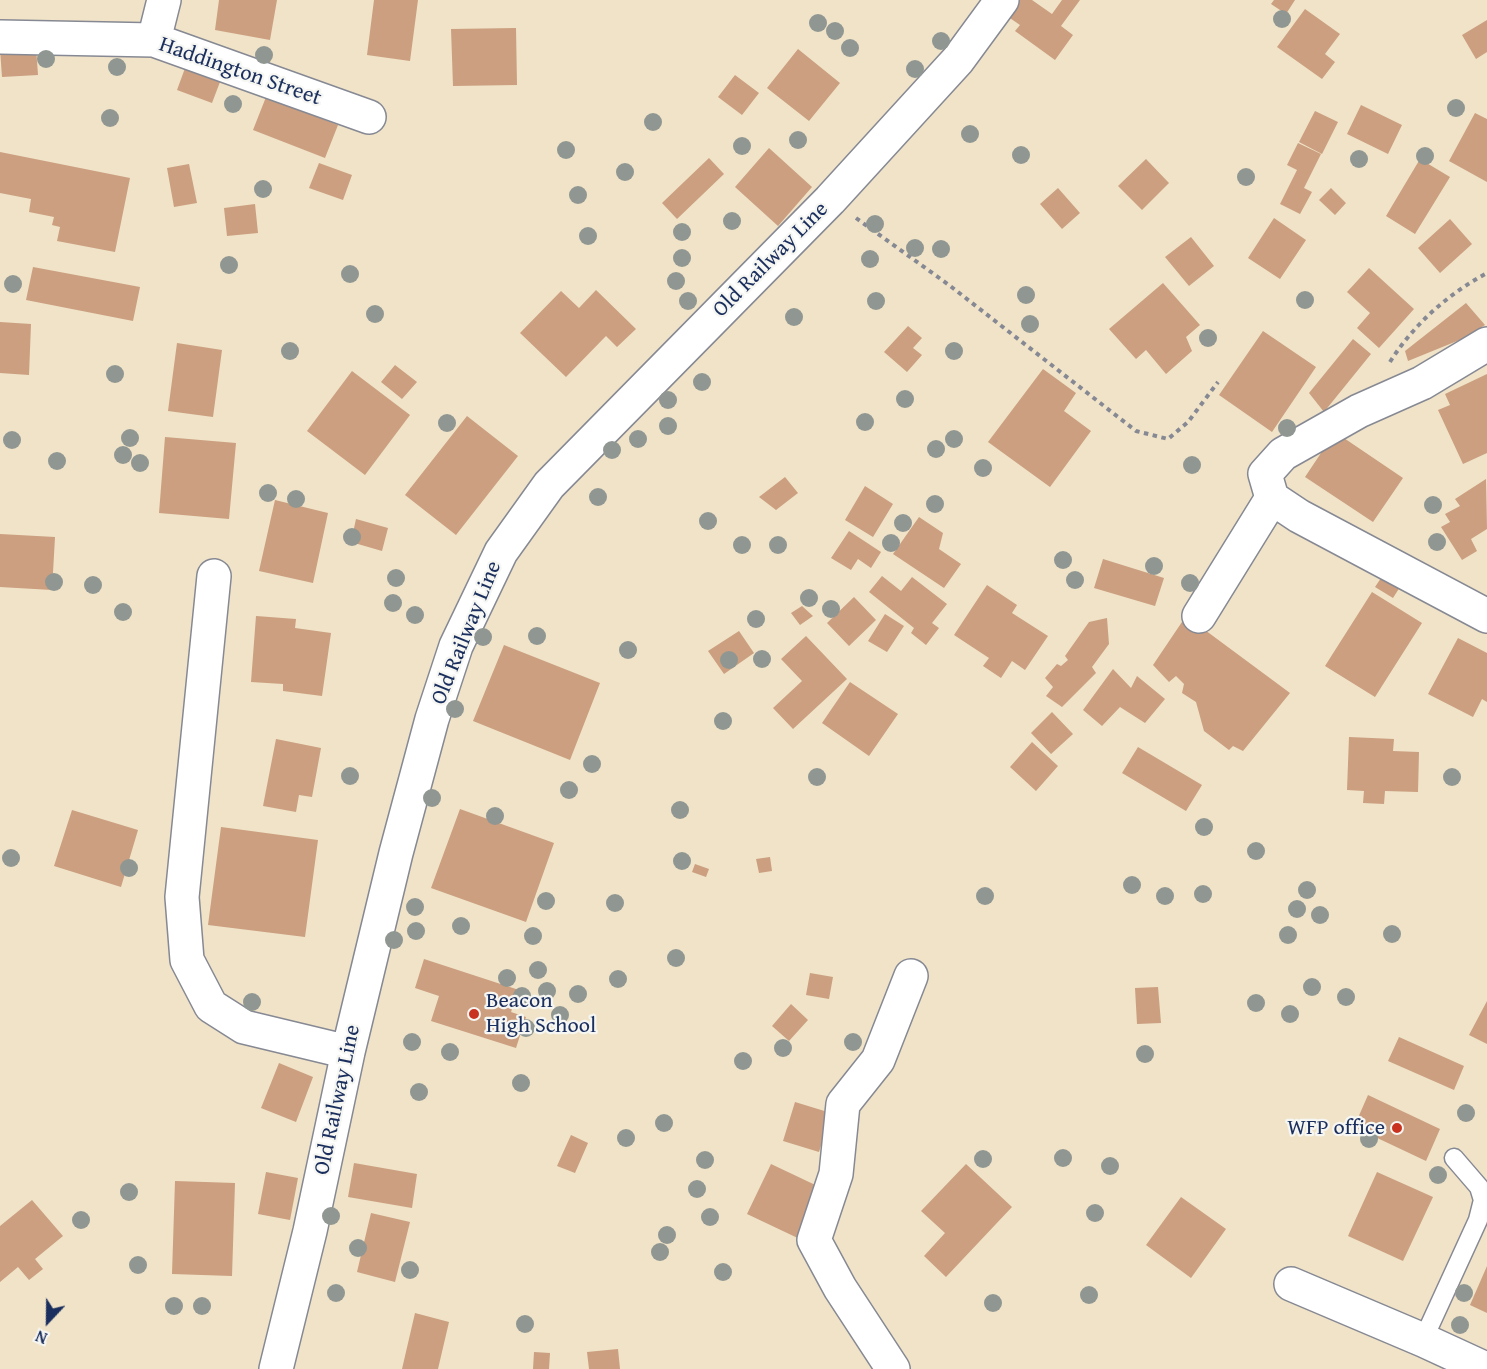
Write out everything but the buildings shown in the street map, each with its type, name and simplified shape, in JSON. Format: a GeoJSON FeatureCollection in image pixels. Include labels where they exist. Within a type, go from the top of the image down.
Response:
{"type":"FeatureCollection","features":[{"type":"Feature","properties":{"kind":"street"},"geometry":{"type":"LineString","coordinates":[[154,40],[164,0]]}},
{"type":"Feature","properties":{"kind":"street","name":"Old Railway Line"},"geometry":{"type":"LineString","coordinates":[[276,1369],[310,1231],[348,1052],[396,853],[432,719],[456,646],[501,552],[549,485],[830,200],[958,60],[1002,0]]}},
{"type":"Feature","properties":{"kind":"street","name":"Haddington Street"},"geometry":{"type":"LineString","coordinates":[[0,37],[154,40],[369,117]]}},
{"type":"Feature","properties":{"kind":"street"},"geometry":{"type":"LineString","coordinates":[[1487,344],[1422,383],[1359,411],[1283,454],[1265,474],[1272,498],[1299,516],[1487,616]]}},
{"type":"Feature","properties":{"kind":"street"},"geometry":{"type":"LineString","coordinates":[[1199,616],[1272,498]]}},
{"type":"Feature","properties":{"kind":"street"},"geometry":{"type":"LineString","coordinates":[[214,576],[182,897],[187,960],[211,1006],[244,1027],[348,1052]]}},
{"type":"Feature","properties":{"kind":"street"},"geometry":{"type":"LineString","coordinates":[[893,1369],[840,1288],[814,1240],[836,1174],[843,1104],[878,1060],[911,976]]}},
{"type":"Feature","properties":{"kind":"street"},"geometry":{"type":"LineString","coordinates":[[1291,1284],[1486,1369]]}},
{"type":"Feature","properties":{"kind":"lane"},"geometry":{"type":"LineString","coordinates":[[1423,1340],[1478,1220],[1483,1200],[1479,1187],[1454,1158]]}},
{"type":"Feature","properties":{"kind":"path"},"geometry":{"type":"LineString","coordinates":[[830,200],[949,285],[1136,431],[1168,439],[1188,422],[1218,382]]}},
{"type":"Feature","properties":{"kind":"path"},"geometry":{"type":"LineString","coordinates":[[1387,367],[1419,326],[1448,297],[1487,273]]}},
{"type":"Feature","properties":{"kind":"place","name":"Beacon High School"},"geometry":{"type":"Point","coordinates":[474,1014]}},
{"type":"Feature","properties":{"kind":"place","name":"WFP office"},"geometry":{"type":"Point","coordinates":[1397,1128]}}]}
